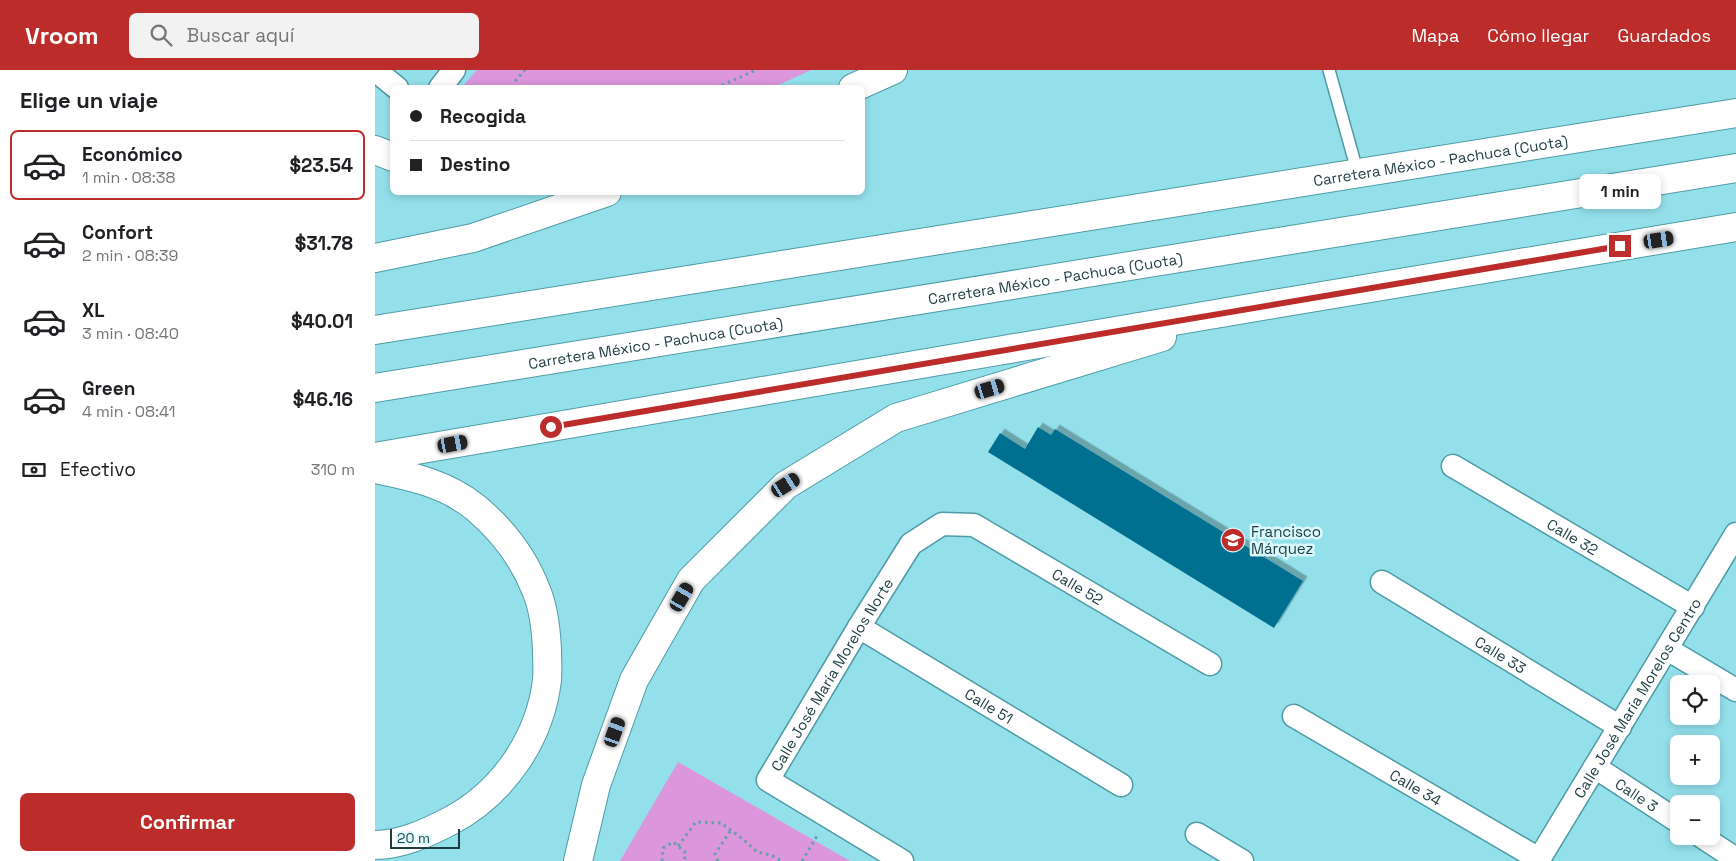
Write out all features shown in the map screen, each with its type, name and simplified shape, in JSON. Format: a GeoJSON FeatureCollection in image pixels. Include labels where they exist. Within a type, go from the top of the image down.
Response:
{"type":"FeatureCollection","features":[{"type":"Feature","properties":{"kind":"highway"},"geometry":{"type":"LineString","coordinates":[[860,85],[893,70]]}},
{"type":"Feature","properties":{"kind":"highway","name":"Carretera México - Pachuca (Cuota)"},"geometry":{"type":"LineString","coordinates":[[375,330],[1736,114]]}},
{"type":"Feature","properties":{"kind":"highway"},"geometry":{"type":"LineString","coordinates":[[375,150],[390,156]]}},
{"type":"Feature","properties":{"kind":"highway","name":"Carretera México - Pachuca (Cuota)"},"geometry":{"type":"LineString","coordinates":[[375,388],[1736,168]]}},
{"type":"Feature","properties":{"kind":"highway"},"geometry":{"type":"LineString","coordinates":[[375,258],[473,238],[598,195]]}},
{"type":"Feature","properties":{"kind":"highway"},"geometry":{"type":"LineString","coordinates":[[375,457],[1736,227]]}},
{"type":"Feature","properties":{"kind":"highway"},"geometry":{"type":"LineString","coordinates":[[577,861],[596,784],[634,680],[691,580],[786,485],[896,418],[1274,304]]}},
{"type":"Feature","properties":{"kind":"highway"},"geometry":{"type":"LineString","coordinates":[[375,469],[417,477],[447,490],[476,507],[500,531],[522,560],[537,591],[547,632],[547,679],[539,717],[512,769],[496,788],[456,818],[429,832],[405,840],[375,846]]}},
{"type":"Feature","properties":{"kind":"street"},"geometry":{"type":"LineString","coordinates":[[375,70],[393,85]]}},
{"type":"Feature","properties":{"kind":"street"},"geometry":{"type":"LineString","coordinates":[[442,85],[454,70]]}},
{"type":"Feature","properties":{"kind":"street","name":"Calle 32"},"geometry":{"type":"LineString","coordinates":[[1453,466],[1693,607]]}},
{"type":"Feature","properties":{"kind":"street","name":"Calle José María Morelos Norte"},"geometry":{"type":"LineString","coordinates":[[901,861],[768,780],[911,544],[942,524]]}},
{"type":"Feature","properties":{"kind":"street","name":"Calle 52"},"geometry":{"type":"LineString","coordinates":[[942,524],[974,525],[1210,664]]}},
{"type":"Feature","properties":{"kind":"street","name":"Calle José María Morelos Centro"},"geometry":{"type":"LineString","coordinates":[[1539,860],[1736,534]]}},
{"type":"Feature","properties":{"kind":"street","name":"Calle 33"},"geometry":{"type":"LineString","coordinates":[[1382,582],[1620,727]]}},
{"type":"Feature","properties":{"kind":"street","name":"Calle 51"},"geometry":{"type":"LineString","coordinates":[[859,627],[1121,785]]}},
{"type":"Feature","properties":{"kind":"street"},"geometry":{"type":"LineString","coordinates":[[1667,649],[1736,690]]}},
{"type":"Feature","properties":{"kind":"street","name":"Calle 34"},"geometry":{"type":"LineString","coordinates":[[1293,716],[1539,860]]}},
{"type":"Feature","properties":{"kind":"street","name":"Calle 3"},"geometry":{"type":"LineString","coordinates":[[1595,767],[1670,816]]}},
{"type":"Feature","properties":{"kind":"street"},"geometry":{"type":"LineString","coordinates":[[1197,834],[1242,861]]}},
{"type":"Feature","properties":{"kind":"street"},"geometry":{"type":"LineString","coordinates":[[1715,845],[1736,859]]}},
{"type":"Feature","properties":{"kind":"lane"},"geometry":{"type":"LineString","coordinates":[[1329,70],[1358,174]]}},
{"type":"Feature","properties":{"kind":"path"},"geometry":{"type":"LineString","coordinates":[[517,85],[516,80],[525,70]]}},
{"type":"Feature","properties":{"kind":"path"},"geometry":{"type":"LineString","coordinates":[[722,85],[756,70]]}},
{"type":"Feature","properties":{"kind":"path"},"geometry":{"type":"LineString","coordinates":[[802,861],[828,817]]}},
{"type":"Feature","properties":{"kind":"path"},"geometry":{"type":"LineString","coordinates":[[678,846],[696,822],[721,824],[757,852],[771,855],[782,861]]}},
{"type":"Feature","properties":{"kind":"path"},"geometry":{"type":"LineString","coordinates":[[718,861],[715,854],[731,830]]}},
{"type":"Feature","properties":{"kind":"path"},"geometry":{"type":"LineString","coordinates":[[662,861],[663,848],[673,842],[686,853],[683,861]]}},
{"type":"Feature","properties":{"kind":"shaded area"},"geometry":{"type":"Polygon","coordinates":[[[477,70],[811,70],[778,85],[464,85],[477,70]]]}},
{"type":"Feature","properties":{"kind":"shaded area"},"geometry":{"type":"Polygon","coordinates":[[[678,762],[850,861],[620,861],[678,762]]]}},
{"type":"Feature","properties":{"kind":"building"},"geometry":{"type":"Polygon","coordinates":[[[1038,427],[1051,435],[1055,429],[1303,581],[1274,628],[988,452],[1000,433],[1025,449],[1038,427]]]}},
{"type":"Feature","properties":{"kind":"place","name":"Francisco Márquez"},"geometry":{"type":"Point","coordinates":[1233,540]}},
{"type":"Feature","properties":{"kind":"route"},"geometry":{"type":"LineString","coordinates":[[551,427],[1620,246]]}}]}
